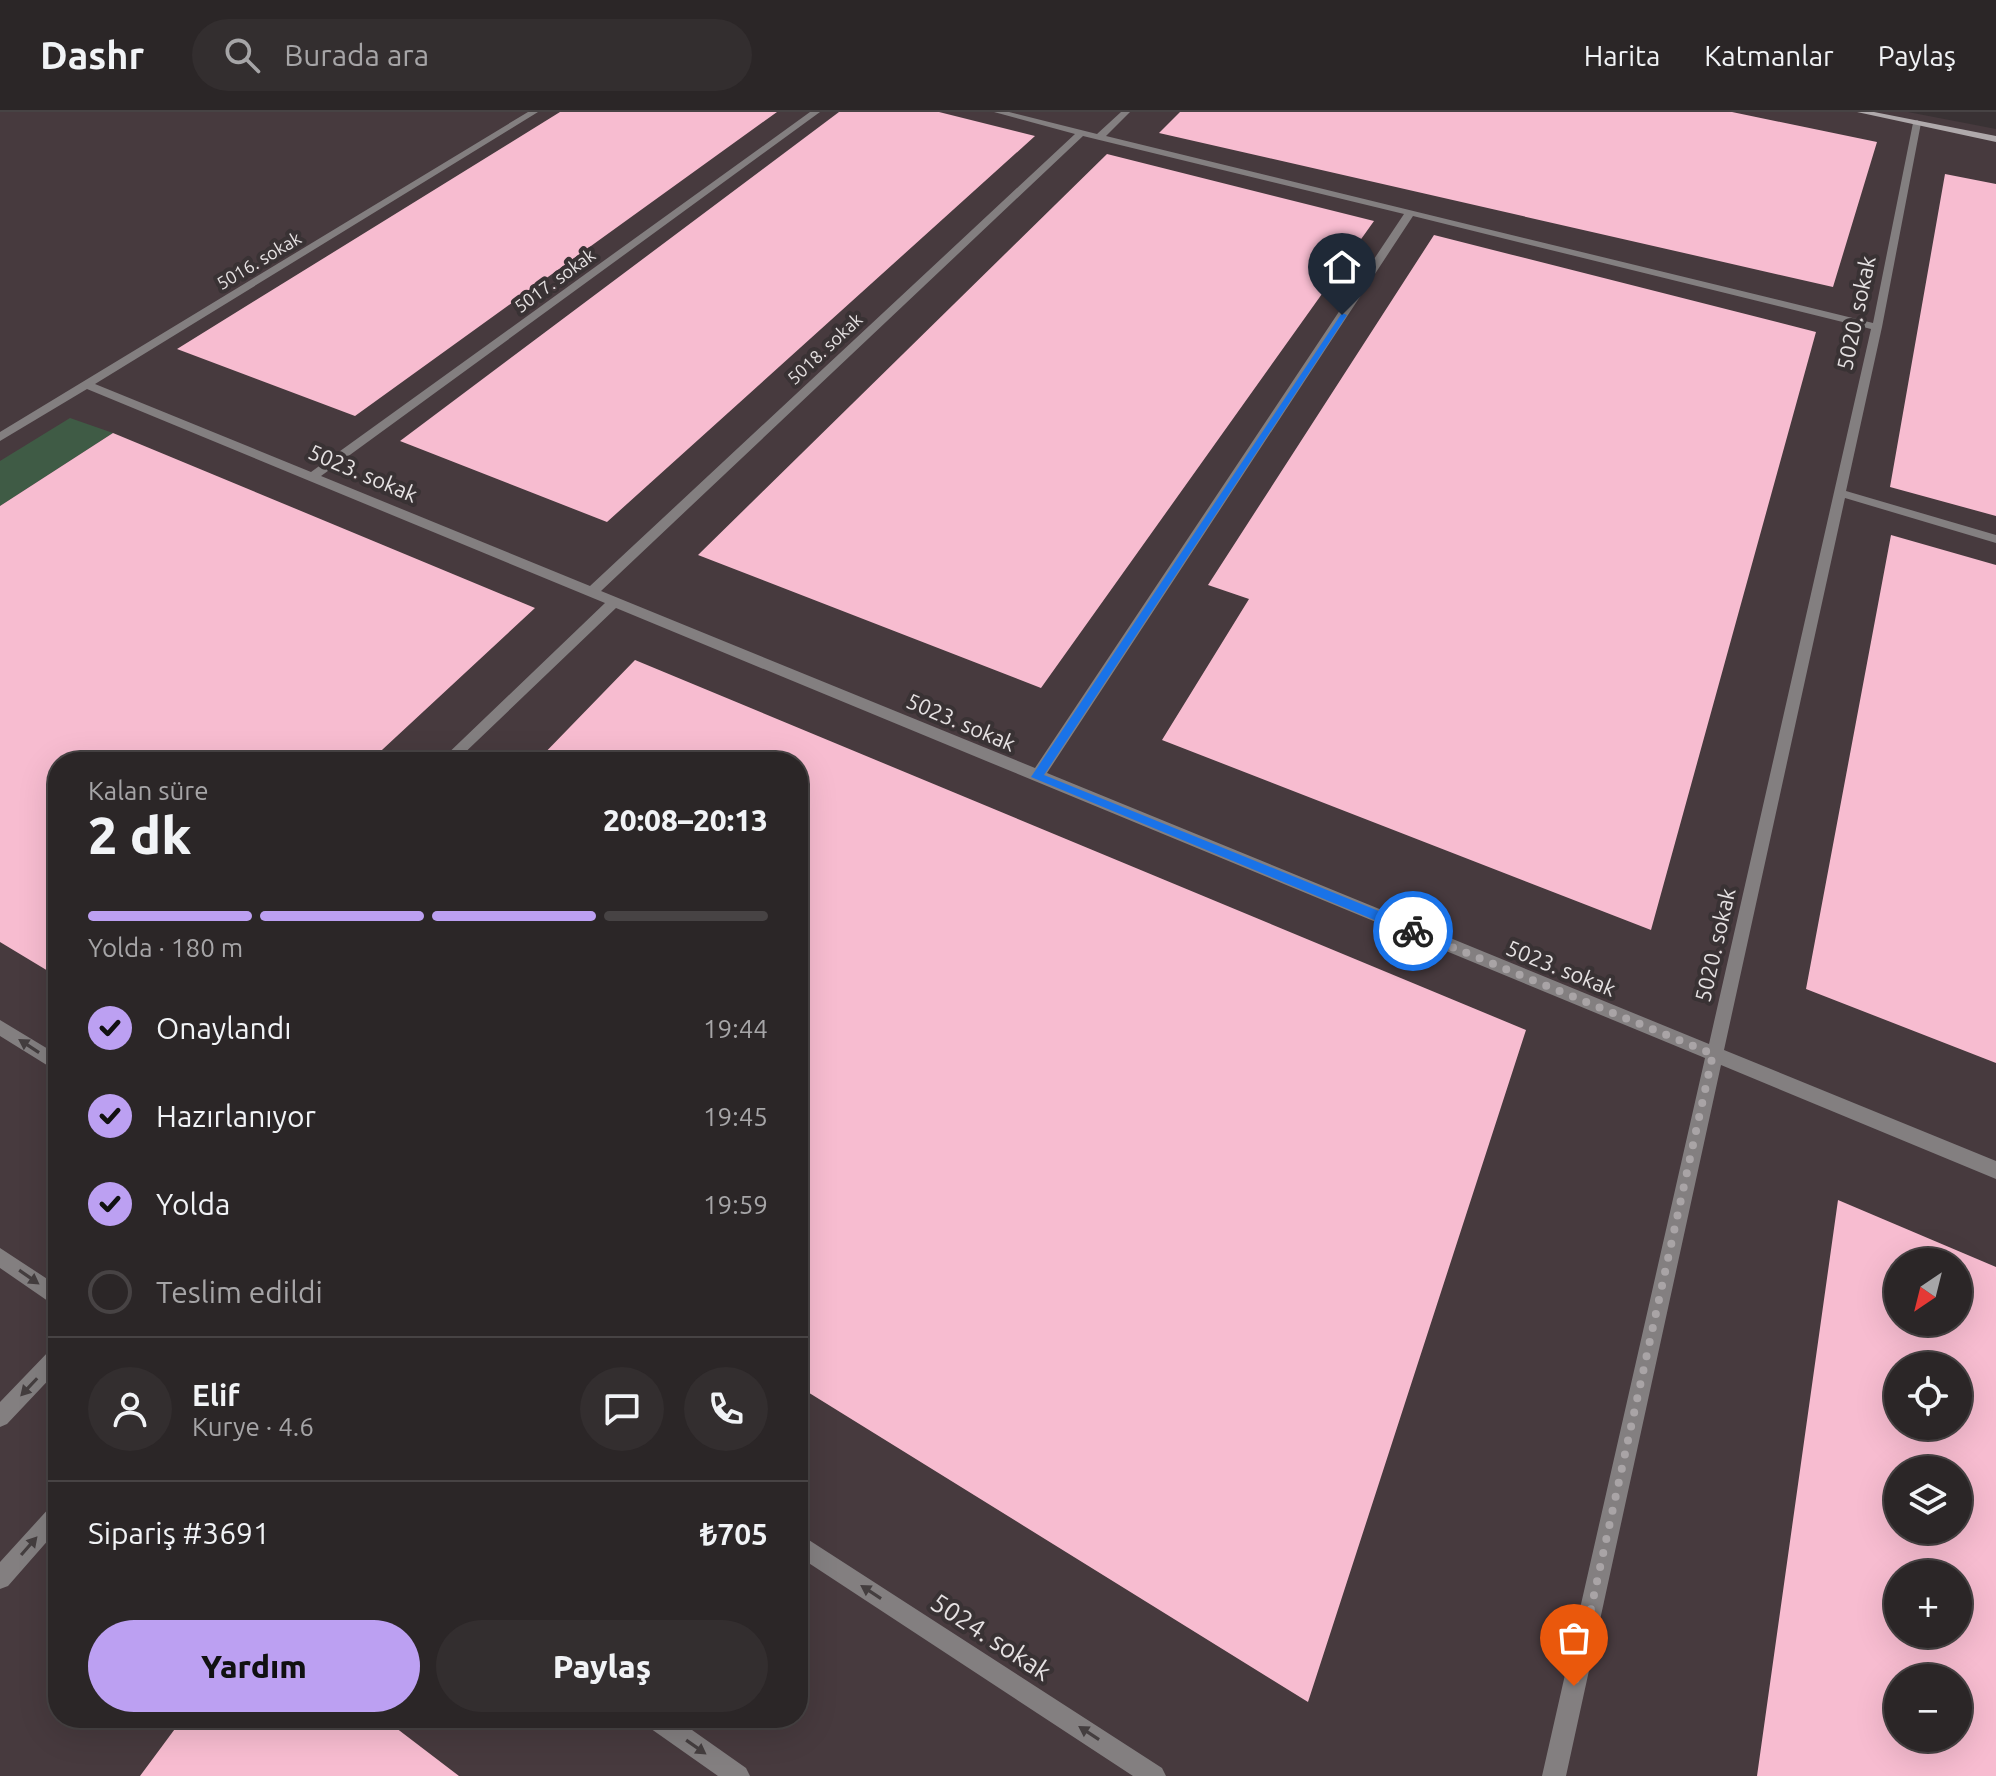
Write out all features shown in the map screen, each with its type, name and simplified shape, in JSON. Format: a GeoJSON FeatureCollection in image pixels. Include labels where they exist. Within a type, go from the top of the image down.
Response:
{"type":"FeatureCollection","features":[{"type":"Feature","properties":{"kind":"street","name":"5016. sokak"},"geometry":{"type":"LineString","coordinates":[[0,437],[534,112]]}},
{"type":"Feature","properties":{"kind":"street","name":"5017. sokak"},"geometry":{"type":"LineString","coordinates":[[313,476],[816,112]]}},
{"type":"Feature","properties":{"kind":"street"},"geometry":{"type":"LineString","coordinates":[[998,112],[1877,327]]}},
{"type":"Feature","properties":{"kind":"street"},"geometry":{"type":"LineString","coordinates":[[1099,137],[1126,112]]}},
{"type":"Feature","properties":{"kind":"street"},"geometry":{"type":"LineString","coordinates":[[1861,112],[1996,139]]}},
{"type":"Feature","properties":{"kind":"street","name":"5020. sokak"},"geometry":{"type":"LineString","coordinates":[[1554,1776],[1877,327],[1917,123]]}},
{"type":"Feature","properties":{"kind":"street","name":"5018. sokak"},"geometry":{"type":"LineString","coordinates":[[592,592],[1082,132]]}},
{"type":"Feature","properties":{"kind":"street"},"geometry":{"type":"LineString","coordinates":[[1037,777],[1410,213]]}},
{"type":"Feature","properties":{"kind":"street","name":"5023. sokak"},"geometry":{"type":"LineString","coordinates":[[88,385],[1996,1170]]}},
{"type":"Feature","properties":{"kind":"street"},"geometry":{"type":"LineString","coordinates":[[1840,493],[1996,539]]}},
{"type":"Feature","properties":{"kind":"street"},"geometry":{"type":"LineString","coordinates":[[456,752],[615,601]]}},
{"type":"Feature","properties":{"kind":"street"},"geometry":{"type":"LineString","coordinates":[[0,1027],[48,1058]]}},
{"type":"Feature","properties":{"kind":"street"},"geometry":{"type":"LineString","coordinates":[[0,1257],[48,1291]]}},
{"type":"Feature","properties":{"kind":"street"},"geometry":{"type":"LineString","coordinates":[[0,1417],[48,1367]]}},
{"type":"Feature","properties":{"kind":"street"},"geometry":{"type":"LineString","coordinates":[[0,1578],[48,1524]]}},
{"type":"Feature","properties":{"kind":"street","name":"5024. sokak"},"geometry":{"type":"LineString","coordinates":[[808,1551],[1154,1776]]}},
{"type":"Feature","properties":{"kind":"street"},"geometry":{"type":"LineString","coordinates":[[669,1728],[738,1776]]}},
{"type":"Feature","properties":{"kind":"shaded area"},"geometry":{"type":"Polygon","coordinates":[[[0,112],[1908,112],[1996,129],[1996,1776],[0,1776],[0,112]]]}},
{"type":"Feature","properties":{"kind":"green space"},"geometry":{"type":"Polygon","coordinates":[[[70,418],[113,433],[0,506],[0,461],[70,418]]]}},
{"type":"Feature","properties":{"kind":"building"},"geometry":{"type":"Polygon","coordinates":[[[560,112],[777,112],[355,416],[177,349],[560,112]]]}},
{"type":"Feature","properties":{"kind":"building"},"geometry":{"type":"Polygon","coordinates":[[[839,112],[939,112],[1035,136],[607,522],[400,441],[839,112]]]}},
{"type":"Feature","properties":{"kind":"building"},"geometry":{"type":"Polygon","coordinates":[[[1180,112],[1732,112],[1877,142],[1833,287],[1159,133],[1180,112]]]}},
{"type":"Feature","properties":{"kind":"building"},"geometry":{"type":"Polygon","coordinates":[[[1107,154],[1374,221],[1041,688],[698,555],[1107,154]]]}},
{"type":"Feature","properties":{"kind":"building"},"geometry":{"type":"Polygon","coordinates":[[[1945,174],[1996,184],[1996,516],[1890,487],[1945,174]]]}},
{"type":"Feature","properties":{"kind":"building"},"geometry":{"type":"Polygon","coordinates":[[[1434,235],[1816,332],[1651,930],[1162,740],[1249,599],[1208,585],[1434,235]]]}},
{"type":"Feature","properties":{"kind":"building"},"geometry":{"type":"Polygon","coordinates":[[[113,433],[535,608],[380,752],[48,752],[48,971],[0,942],[0,506],[113,433]]]}},
{"type":"Feature","properties":{"kind":"building"},"geometry":{"type":"Polygon","coordinates":[[[1891,535],[1996,565],[1996,1063],[1806,989],[1891,535]]]}},
{"type":"Feature","properties":{"kind":"building"},"geometry":{"type":"Polygon","coordinates":[[[635,660],[1526,1030],[1308,1702],[808,1392],[808,752],[546,752],[635,660]]]}},
{"type":"Feature","properties":{"kind":"building"},"geometry":{"type":"Polygon","coordinates":[[[1838,1200],[1951,1248],[1884,1248],[1884,1336],[1972,1336],[1972,1257],[1996,1267],[1996,1776],[1757,1776],[1838,1200]]]}},
{"type":"Feature","properties":{"kind":"building"},"geometry":{"type":"Polygon","coordinates":[[[176,1728],[396,1728],[459,1776],[140,1776],[176,1728]]]}},
{"type":"Feature","properties":{"kind":"way so far"},"geometry":{"type":"LineString","coordinates":[[1413,931],[1713,1054],[1574,1686]]}},
{"type":"Feature","properties":{"kind":"route"},"geometry":{"type":"LineString","coordinates":[[1342,315],[1037,777],[1413,931]]}}]}
